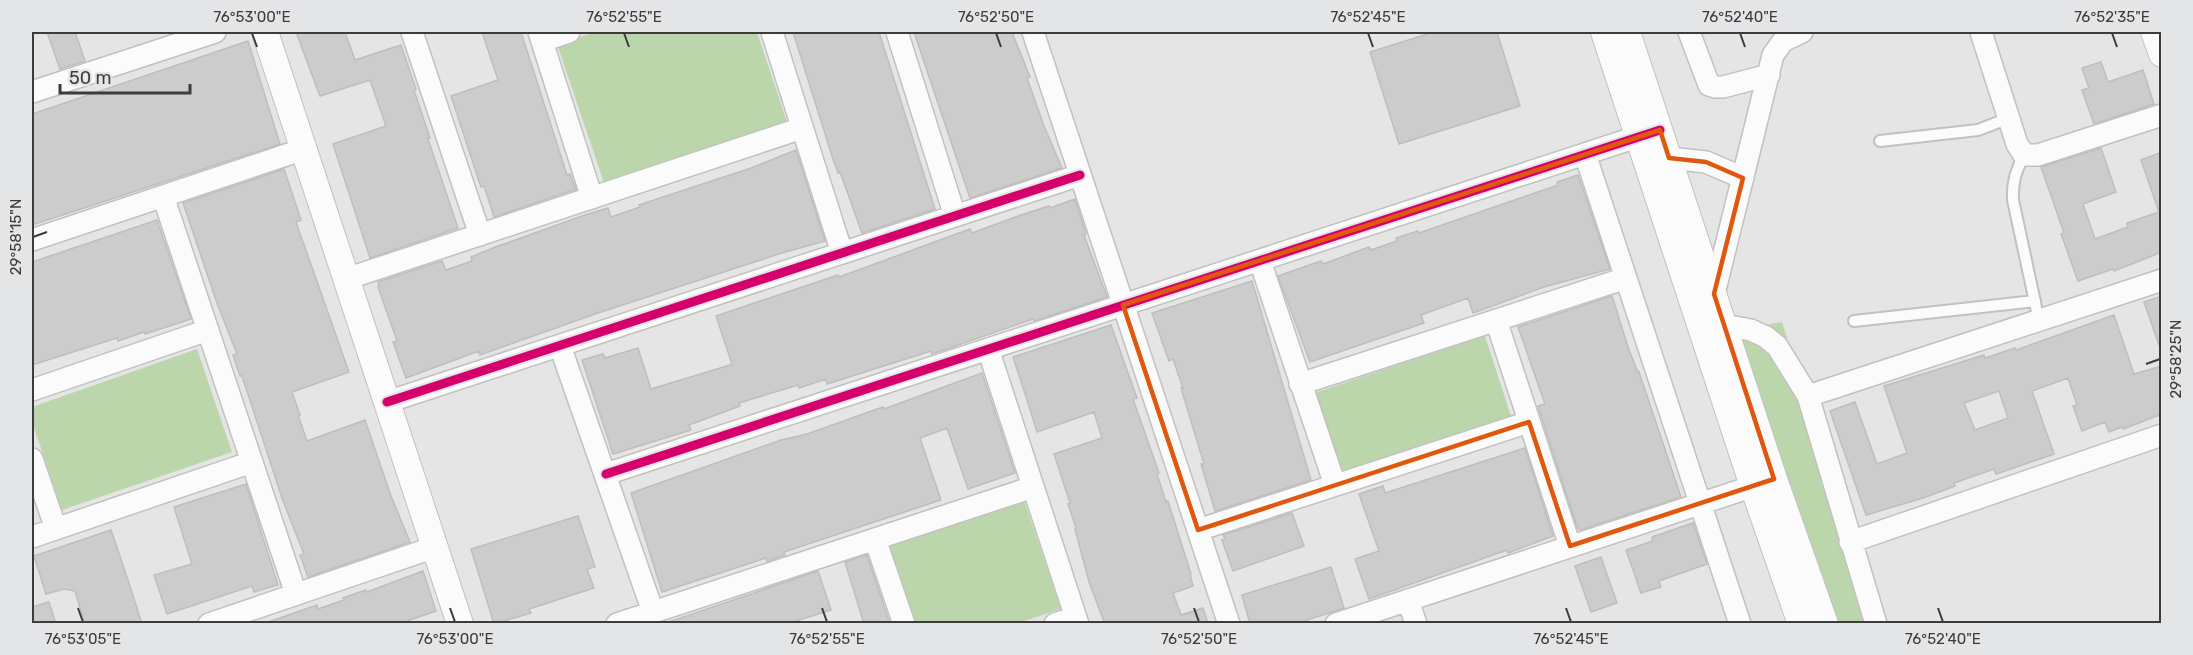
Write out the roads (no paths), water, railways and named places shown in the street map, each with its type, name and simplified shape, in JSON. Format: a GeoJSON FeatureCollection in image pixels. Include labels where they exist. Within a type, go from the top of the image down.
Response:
{"type":"FeatureCollection","features":[{"type":"Feature","properties":{"kind":"street"},"geometry":{"type":"LineString","coordinates":[[32,92],[215,32]]}},
{"type":"Feature","properties":{"kind":"street"},"geometry":{"type":"LineString","coordinates":[[265,32],[460,624]]}},
{"type":"Feature","properties":{"kind":"street"},"geometry":{"type":"LineString","coordinates":[[412,32],[480,235]]}},
{"type":"Feature","properties":{"kind":"street"},"geometry":{"type":"LineString","coordinates":[[569,32],[540,36],[592,198]]}},
{"type":"Feature","properties":{"kind":"street"},"geometry":{"type":"LineString","coordinates":[[772,32],[842,253]]}},
{"type":"Feature","properties":{"kind":"street"},"geometry":{"type":"LineString","coordinates":[[897,32],[955,216]]}},
{"type":"Feature","properties":{"kind":"street"},"geometry":{"type":"LineString","coordinates":[[1033,32],[1229,624]]}},
{"type":"Feature","properties":{"kind":"street"},"geometry":{"type":"LineString","coordinates":[[1604,32],[1649,133],[1763,483],[1825,624]]}},
{"type":"Feature","properties":{"kind":"street"},"geometry":{"type":"LineString","coordinates":[[1628,32],[1649,133],[1669,158],[1724,325],[1801,624]]}},
{"type":"Feature","properties":{"kind":"street"},"geometry":{"type":"LineString","coordinates":[[1689,32],[1709,85],[1723,87],[1768,75]]}},
{"type":"Feature","properties":{"kind":"street"},"geometry":{"type":"LineString","coordinates":[[1714,294],[1773,55],[1783,41],[1802,32]]}},
{"type":"Feature","properties":{"kind":"street"},"geometry":{"type":"LineString","coordinates":[[1981,32],[2020,150],[2024,155],[2038,155],[2162,115]]}},
{"type":"Feature","properties":{"kind":"street"},"geometry":{"type":"LineString","coordinates":[[2154,32],[2162,54]]}},
{"type":"Feature","properties":{"kind":"street"},"geometry":{"type":"LineString","coordinates":[[346,279],[802,128]]}},
{"type":"Feature","properties":{"kind":"street"},"geometry":{"type":"LineString","coordinates":[[606,474],[1649,133]]}},
{"type":"Feature","properties":{"kind":"street"},"geometry":{"type":"LineString","coordinates":[[32,240],[304,149]]}},
{"type":"Feature","properties":{"kind":"street"},"geometry":{"type":"LineString","coordinates":[[1585,154],[1740,624]]}},
{"type":"Feature","properties":{"kind":"street"},"geometry":{"type":"LineString","coordinates":[[1669,158],[1706,162],[1743,178]]}},
{"type":"Feature","properties":{"kind":"street"},"geometry":{"type":"LineString","coordinates":[[387,402],[1080,175]]}},
{"type":"Feature","properties":{"kind":"street"},"geometry":{"type":"LineString","coordinates":[[164,196],[296,594]]}},
{"type":"Feature","properties":{"kind":"street"},"geometry":{"type":"LineString","coordinates":[[1260,261],[1335,485]]}},
{"type":"Feature","properties":{"kind":"street"},"geometry":{"type":"LineString","coordinates":[[1300,384],[1626,278]]}},
{"type":"Feature","properties":{"kind":"street"},"geometry":{"type":"LineString","coordinates":[[1808,396],[2037,311],[2162,279]]}},
{"type":"Feature","properties":{"kind":"street"},"geometry":{"type":"LineString","coordinates":[[1496,320],[1570,546]]}},
{"type":"Feature","properties":{"kind":"street"},"geometry":{"type":"LineString","coordinates":[[1724,325],[1750,330],[1766,337],[1777,346],[1808,396],[1876,624]]}},
{"type":"Feature","properties":{"kind":"street"},"geometry":{"type":"LineString","coordinates":[[32,390],[208,330]]}},
{"type":"Feature","properties":{"kind":"street"},"geometry":{"type":"LineString","coordinates":[[560,346],[653,612]]}},
{"type":"Feature","properties":{"kind":"street"},"geometry":{"type":"LineString","coordinates":[[988,349],[1076,620],[1055,624]]}},
{"type":"Feature","properties":{"kind":"street"},"geometry":{"type":"LineString","coordinates":[[1198,530],[1529,422]]}},
{"type":"Feature","properties":{"kind":"street"},"geometry":{"type":"LineString","coordinates":[[1851,542],[2162,435]]}},
{"type":"Feature","properties":{"kind":"street"},"geometry":{"type":"LineString","coordinates":[[32,459],[56,529]]}},
{"type":"Feature","properties":{"kind":"street"},"geometry":{"type":"LineString","coordinates":[[32,537],[252,462]]}},
{"type":"Feature","properties":{"kind":"street"},"geometry":{"type":"LineString","coordinates":[[1336,624],[1763,483]]}},
{"type":"Feature","properties":{"kind":"street"},"geometry":{"type":"LineString","coordinates":[[617,624],[1033,487]]}},
{"type":"Feature","properties":{"kind":"street"},"geometry":{"type":"LineString","coordinates":[[875,539],[904,624]]}},
{"type":"Feature","properties":{"kind":"street"},"geometry":{"type":"LineString","coordinates":[[209,624],[435,547]]}},
{"type":"Feature","properties":{"kind":"street"},"geometry":{"type":"LineString","coordinates":[[1408,600],[1416,624]]}},
{"type":"Feature","properties":{"kind":"lane"},"geometry":{"type":"LineString","coordinates":[[1880,141],[1978,130],[2009,118]]}},
{"type":"Feature","properties":{"kind":"lane"},"geometry":{"type":"LineString","coordinates":[[1854,321],[2037,311],[2013,200],[2012,184],[2024,155]]}}]}
